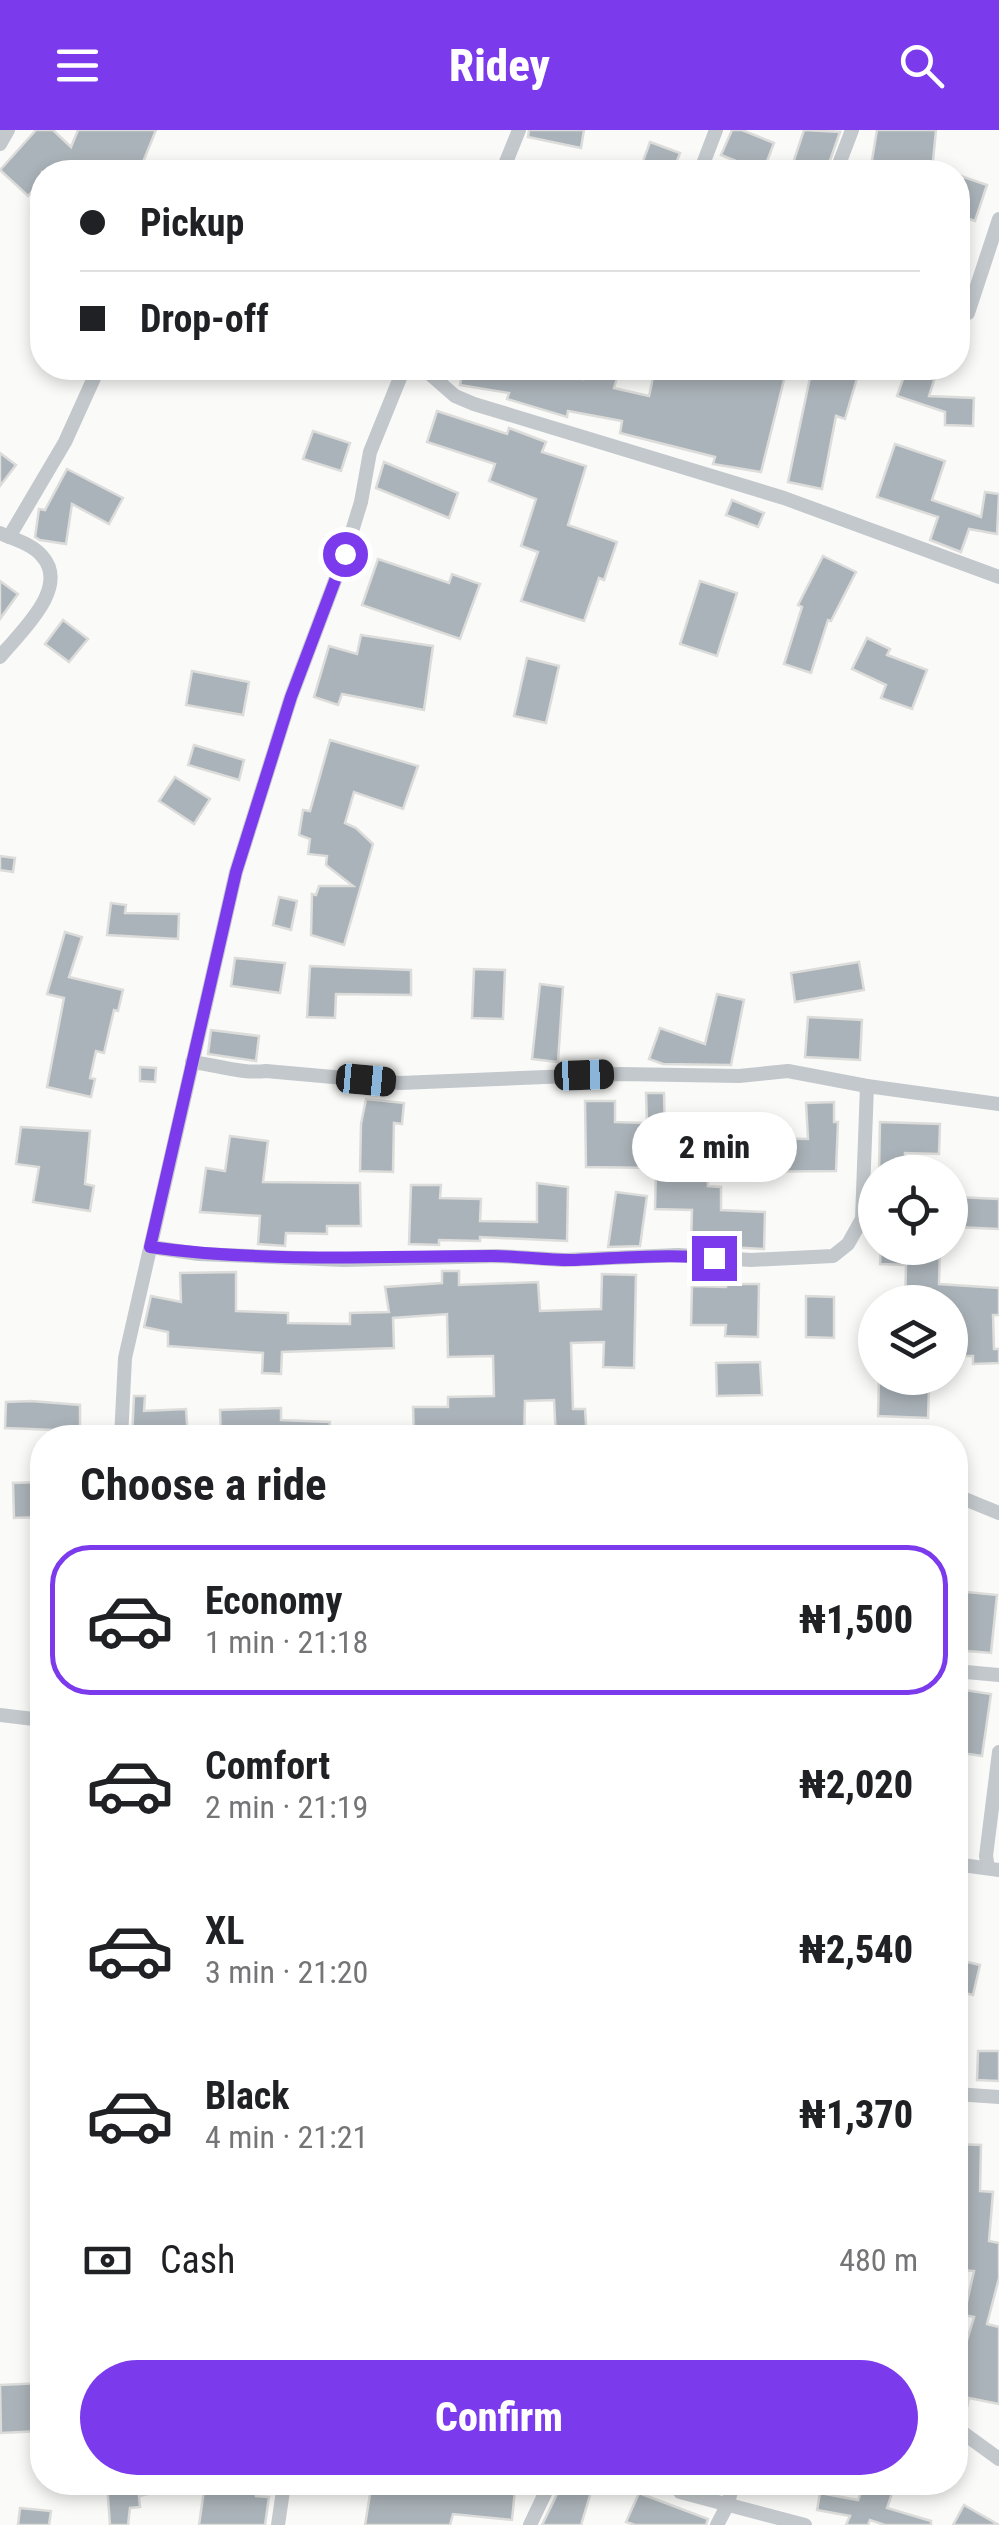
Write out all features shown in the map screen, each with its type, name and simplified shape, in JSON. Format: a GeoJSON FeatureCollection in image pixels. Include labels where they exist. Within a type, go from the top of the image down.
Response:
{"type":"FeatureCollection","features":[{"type":"Feature","properties":{"kind":"street"},"geometry":{"type":"LineString","coordinates":[[0,144],[8,130]]}},
{"type":"Feature","properties":{"kind":"street"},"geometry":{"type":"LineString","coordinates":[[507,160],[519,130]]}},
{"type":"Feature","properties":{"kind":"street"},"geometry":{"type":"LineString","coordinates":[[705,160],[716,130]]}},
{"type":"Feature","properties":{"kind":"street"},"geometry":{"type":"LineString","coordinates":[[841,160],[852,130]]}},
{"type":"Feature","properties":{"kind":"street"},"geometry":{"type":"LineString","coordinates":[[970,307],[999,219]]}},
{"type":"Feature","properties":{"kind":"street"},"geometry":{"type":"LineString","coordinates":[[0,656],[44,602],[51,580],[50,569],[41,555],[4,535],[65,442],[93,380]]}},
{"type":"Feature","properties":{"kind":"street"},"geometry":{"type":"LineString","coordinates":[[122,1425],[126,1358],[236,872],[291,697],[345,554],[361,502],[370,452],[399,380]]}},
{"type":"Feature","properties":{"kind":"street"},"geometry":{"type":"LineString","coordinates":[[437,380],[455,396],[474,404],[784,498],[999,577]]}},
{"type":"Feature","properties":{"kind":"street"},"geometry":{"type":"LineString","coordinates":[[192,1062],[248,1073],[266,1071],[400,1083],[622,1074],[739,1076],[788,1071],[999,1104]]}},
{"type":"Feature","properties":{"kind":"street"},"geometry":{"type":"LineString","coordinates":[[150,1247],[214,1255],[344,1260],[498,1256],[564,1260],[678,1255],[752,1260],[833,1256],[848,1244],[862,1218],[867,1086]]}},
{"type":"Feature","properties":{"kind":"street"},"geometry":{"type":"LineString","coordinates":[[968,1500],[999,1512]]}},
{"type":"Feature","properties":{"kind":"street"},"geometry":{"type":"LineString","coordinates":[[968,1673],[999,1675]]}},
{"type":"Feature","properties":{"kind":"street"},"geometry":{"type":"LineString","coordinates":[[0,1715],[30,1719]]}},
{"type":"Feature","properties":{"kind":"street"},"geometry":{"type":"LineString","coordinates":[[987,1865],[999,1752]]}},
{"type":"Feature","properties":{"kind":"street"},"geometry":{"type":"LineString","coordinates":[[968,2095],[999,2097]]}},
{"type":"Feature","properties":{"kind":"street"},"geometry":{"type":"LineString","coordinates":[[968,2436],[999,2459]]}},
{"type":"Feature","properties":{"kind":"street"},"geometry":{"type":"LineString","coordinates":[[278,2525],[282,2495]]}},
{"type":"Feature","properties":{"kind":"street"},"geometry":{"type":"LineString","coordinates":[[530,2525],[544,2495]]}},
{"type":"Feature","properties":{"kind":"street"},"geometry":{"type":"LineString","coordinates":[[692,2495],[805,2525]]}},
{"type":"Feature","properties":{"kind":"street"},"geometry":{"type":"LineString","coordinates":[[717,2525],[730,2495]]}},
{"type":"Feature","properties":{"kind":"building"},"geometry":{"type":"Polygon","coordinates":[[[36,130],[53,130],[71,147],[78,130],[156,130],[144,160],[30,160],[28,196],[0,170],[36,130]]]}},
{"type":"Feature","properties":{"kind":"building"},"geometry":{"type":"Polygon","coordinates":[[[529,130],[584,130],[581,148],[528,137],[529,130]]]}},
{"type":"Feature","properties":{"kind":"building"},"geometry":{"type":"Polygon","coordinates":[[[732,130],[774,143],[768,160],[733,160],[721,155],[732,130]]]}},
{"type":"Feature","properties":{"kind":"building"},"geometry":{"type":"Polygon","coordinates":[[[804,130],[840,132],[830,160],[794,160],[804,130]]]}},
{"type":"Feature","properties":{"kind":"building"},"geometry":{"type":"Polygon","coordinates":[[[877,130],[936,130],[933,160],[872,160],[877,130]]]}},
{"type":"Feature","properties":{"kind":"building"},"geometry":{"type":"Polygon","coordinates":[[[650,142],[680,153],[677,160],[643,160],[650,142]]]}},
{"type":"Feature","properties":{"kind":"building"},"geometry":{"type":"Polygon","coordinates":[[[970,179],[987,185],[975,221],[970,219],[970,179]]]}},
{"type":"Feature","properties":{"kind":"building"},"geometry":{"type":"Polygon","coordinates":[[[461,380],[616,380],[614,388],[649,396],[652,380],[784,380],[761,472],[713,464],[715,457],[620,433],[622,421],[568,411],[567,417],[507,399],[509,393],[460,385],[461,380]]]}},
{"type":"Feature","properties":{"kind":"building"},"geometry":{"type":"Polygon","coordinates":[[[809,380],[856,380],[845,419],[836,416],[822,489],[788,482],[809,380]]]}},
{"type":"Feature","properties":{"kind":"building"},"geometry":{"type":"Polygon","coordinates":[[[903,380],[934,380],[929,396],[974,398],[973,426],[945,425],[945,412],[897,396],[903,380]]]}},
{"type":"Feature","properties":{"kind":"building"},"geometry":{"type":"Polygon","coordinates":[[[437,411],[507,434],[509,428],[546,442],[542,452],[586,466],[568,525],[617,542],[584,621],[521,601],[538,552],[521,546],[536,499],[489,481],[495,464],[427,442],[437,411]]]}},
{"type":"Feature","properties":{"kind":"building"},"geometry":{"type":"Polygon","coordinates":[[[313,431],[350,443],[341,471],[303,459],[313,431]]]}},
{"type":"Feature","properties":{"kind":"building"},"geometry":{"type":"Polygon","coordinates":[[[895,444],[945,461],[932,500],[981,517],[985,492],[999,494],[997,534],[969,529],[961,552],[930,540],[938,517],[877,497],[895,444]]]}},
{"type":"Feature","properties":{"kind":"building"},"geometry":{"type":"Polygon","coordinates":[[[0,453],[16,465],[0,486],[0,453]]]}},
{"type":"Feature","properties":{"kind":"building"},"geometry":{"type":"Polygon","coordinates":[[[384,462],[458,493],[449,518],[376,488],[384,462]]]}},
{"type":"Feature","properties":{"kind":"building"},"geometry":{"type":"Polygon","coordinates":[[[67,469],[123,498],[109,524],[72,504],[66,544],[40,540],[35,537],[39,509],[45,510],[67,469]]]}},
{"type":"Feature","properties":{"kind":"building"},"geometry":{"type":"Polygon","coordinates":[[[732,500],[764,513],[758,527],[726,515],[732,500]]]}},
{"type":"Feature","properties":{"kind":"building"},"geometry":{"type":"Polygon","coordinates":[[[823,556],[856,572],[831,621],[828,620],[811,673],[784,664],[802,607],[798,605],[823,556]]]}},
{"type":"Feature","properties":{"kind":"building"},"geometry":{"type":"Polygon","coordinates":[[[378,559],[449,583],[452,574],[480,584],[460,639],[362,605],[378,559]]]}},
{"type":"Feature","properties":{"kind":"building"},"geometry":{"type":"Polygon","coordinates":[[[0,581],[18,594],[0,619],[0,581]]]}},
{"type":"Feature","properties":{"kind":"building"},"geometry":{"type":"Polygon","coordinates":[[[700,581],[737,593],[717,656],[680,644],[700,581]]]}},
{"type":"Feature","properties":{"kind":"building"},"geometry":{"type":"Polygon","coordinates":[[[63,620],[88,639],[69,662],[45,644],[63,620]]]}},
{"type":"Feature","properties":{"kind":"building"},"geometry":{"type":"Polygon","coordinates":[[[361,635],[433,646],[424,710],[342,694],[338,705],[314,697],[329,646],[357,654],[361,635]]]}},
{"type":"Feature","properties":{"kind":"building"},"geometry":{"type":"Polygon","coordinates":[[[867,638],[890,649],[887,655],[927,670],[912,709],[881,698],[886,685],[852,669],[867,638]]]}},
{"type":"Feature","properties":{"kind":"building"},"geometry":{"type":"Polygon","coordinates":[[[527,658],[559,666],[546,723],[514,716],[527,658]]]}},
{"type":"Feature","properties":{"kind":"building"},"geometry":{"type":"Polygon","coordinates":[[[192,671],[249,682],[243,715],[186,705],[192,671]]]}},
{"type":"Feature","properties":{"kind":"building"},"geometry":{"type":"Polygon","coordinates":[[[330,740],[418,766],[403,809],[354,792],[345,823],[373,844],[344,945],[311,935],[312,894],[316,895],[319,886],[353,886],[326,865],[327,856],[308,854],[310,839],[299,835],[303,810],[310,811],[330,740]]]}},
{"type":"Feature","properties":{"kind":"building"},"geometry":{"type":"Polygon","coordinates":[[[194,745],[244,760],[239,780],[188,765],[194,745]]]}},
{"type":"Feature","properties":{"kind":"building"},"geometry":{"type":"Polygon","coordinates":[[[175,777],[210,799],[194,824],[159,801],[175,777]]]}},
{"type":"Feature","properties":{"kind":"building"},"geometry":{"type":"Polygon","coordinates":[[[0,856],[15,858],[13,872],[0,870],[0,856]]]}},
{"type":"Feature","properties":{"kind":"building"},"geometry":{"type":"Polygon","coordinates":[[[279,897],[297,901],[291,930],[273,925],[279,897]]]}},
{"type":"Feature","properties":{"kind":"building"},"geometry":{"type":"Polygon","coordinates":[[[111,903],[126,905],[125,913],[179,914],[178,939],[107,935],[111,903]]]}},
{"type":"Feature","properties":{"kind":"building"},"geometry":{"type":"Polygon","coordinates":[[[65,932],[82,937],[69,977],[123,990],[104,1053],[96,1051],[90,1078],[95,1079],[91,1097],[47,1087],[64,998],[47,994],[65,932]]]}},
{"type":"Feature","properties":{"kind":"building"},"geometry":{"type":"Polygon","coordinates":[[[235,958],[285,963],[280,993],[231,986],[235,958]]]}},
{"type":"Feature","properties":{"kind":"building"},"geometry":{"type":"Polygon","coordinates":[[[859,962],[864,990],[795,1002],[791,973],[859,962]]]}},
{"type":"Feature","properties":{"kind":"building"},"geometry":{"type":"Polygon","coordinates":[[[310,966],[411,970],[411,995],[336,994],[335,1018],[307,1017],[310,966]]]}},
{"type":"Feature","properties":{"kind":"building"},"geometry":{"type":"Polygon","coordinates":[[[474,969],[505,970],[503,1019],[472,1018],[474,969]]]}},
{"type":"Feature","properties":{"kind":"building"},"geometry":{"type":"Polygon","coordinates":[[[540,984],[563,987],[558,1062],[532,1059],[540,984]]]}},
{"type":"Feature","properties":{"kind":"building"},"geometry":{"type":"Polygon","coordinates":[[[717,994],[744,1000],[731,1065],[663,1064],[649,1059],[660,1028],[705,1044],[717,994]]]}},
{"type":"Feature","properties":{"kind":"building"},"geometry":{"type":"Polygon","coordinates":[[[808,1017],[862,1020],[860,1060],[805,1057],[808,1017]]]}},
{"type":"Feature","properties":{"kind":"building"},"geometry":{"type":"Polygon","coordinates":[[[211,1030],[259,1036],[256,1061],[208,1054],[211,1030]]]}},
{"type":"Feature","properties":{"kind":"building"},"geometry":{"type":"Polygon","coordinates":[[[140,1067],[156,1068],[155,1082],[140,1081],[140,1067]]]}},
{"type":"Feature","properties":{"kind":"building"},"geometry":{"type":"Polygon","coordinates":[[[646,1093],[664,1093],[665,1133],[706,1132],[708,1186],[721,1187],[721,1210],[765,1212],[764,1249],[691,1245],[692,1210],[655,1209],[656,1168],[586,1167],[585,1101],[615,1101],[615,1122],[647,1123],[646,1093]]]}},
{"type":"Feature","properties":{"kind":"building"},"geometry":{"type":"Polygon","coordinates":[[[366,1099],[404,1103],[402,1124],[394,1123],[393,1172],[360,1171],[366,1099]]]}},
{"type":"Feature","properties":{"kind":"building"},"geometry":{"type":"Polygon","coordinates":[[[834,1102],[834,1122],[838,1122],[836,1171],[742,1172],[741,1129],[772,1128],[772,1138],[808,1139],[806,1103],[834,1102]]]}},
{"type":"Feature","properties":{"kind":"building"},"geometry":{"type":"Polygon","coordinates":[[[880,1122],[940,1124],[939,1154],[879,1155],[880,1122]]]}},
{"type":"Feature","properties":{"kind":"building"},"geometry":{"type":"Polygon","coordinates":[[[21,1127],[90,1131],[85,1184],[94,1186],[90,1211],[33,1202],[39,1167],[16,1164],[21,1127]]]}},
{"type":"Feature","properties":{"kind":"building"},"geometry":{"type":"Polygon","coordinates":[[[230,1136],[268,1141],[263,1182],[360,1183],[361,1226],[327,1226],[327,1234],[286,1233],[285,1246],[258,1244],[260,1216],[200,1212],[206,1168],[225,1171],[230,1136]]]}},
{"type":"Feature","properties":{"kind":"building"},"geometry":{"type":"Polygon","coordinates":[[[537,1183],[568,1187],[567,1241],[480,1237],[480,1241],[409,1244],[411,1185],[441,1185],[440,1198],[481,1199],[480,1221],[537,1222],[537,1183]]]}},
{"type":"Feature","properties":{"kind":"building"},"geometry":{"type":"Polygon","coordinates":[[[616,1192],[647,1196],[640,1246],[608,1247],[616,1192]]]}},
{"type":"Feature","properties":{"kind":"building"},"geometry":{"type":"Polygon","coordinates":[[[968,1198],[999,1199],[999,1229],[968,1228],[968,1198]]]}},
{"type":"Feature","properties":{"kind":"building"},"geometry":{"type":"Polygon","coordinates":[[[906,1265],[940,1265],[939,1284],[954,1285],[905,1285],[906,1265]]]}},
{"type":"Feature","properties":{"kind":"building"},"geometry":{"type":"Polygon","coordinates":[[[442,1271],[459,1271],[459,1285],[538,1282],[540,1311],[601,1309],[602,1274],[636,1275],[634,1368],[603,1367],[604,1342],[571,1343],[573,1409],[585,1409],[586,1425],[555,1425],[554,1400],[525,1401],[524,1425],[414,1425],[413,1407],[448,1407],[448,1397],[494,1396],[493,1356],[448,1357],[447,1314],[393,1318],[394,1348],[282,1352],[281,1374],[262,1373],[263,1353],[168,1346],[168,1332],[144,1327],[151,1296],[181,1302],[180,1273],[236,1272],[236,1311],[288,1313],[288,1323],[350,1324],[350,1313],[389,1312],[385,1287],[442,1283],[442,1271]]]}},
{"type":"Feature","properties":{"kind":"building"},"geometry":{"type":"Polygon","coordinates":[[[759,1284],[758,1337],[725,1336],[726,1325],[691,1325],[692,1286],[759,1284]]]}},
{"type":"Feature","properties":{"kind":"building"},"geometry":{"type":"Polygon","coordinates":[[[968,1286],[999,1288],[999,1315],[993,1315],[994,1349],[999,1349],[999,1363],[973,1364],[973,1356],[968,1356],[968,1286]]]}},
{"type":"Feature","properties":{"kind":"building"},"geometry":{"type":"Polygon","coordinates":[[[806,1296],[834,1297],[834,1338],[806,1337],[806,1296]]]}},
{"type":"Feature","properties":{"kind":"building"},"geometry":{"type":"Polygon","coordinates":[[[760,1362],[762,1395],[717,1396],[716,1363],[760,1362]]]}},
{"type":"Feature","properties":{"kind":"building"},"geometry":{"type":"Polygon","coordinates":[[[879,1395],[929,1395],[928,1418],[878,1416],[879,1395]]]}},
{"type":"Feature","properties":{"kind":"building"},"geometry":{"type":"Polygon","coordinates":[[[134,1396],[145,1396],[144,1411],[186,1409],[187,1425],[133,1425],[134,1396]]]}},
{"type":"Feature","properties":{"kind":"building"},"geometry":{"type":"Polygon","coordinates":[[[6,1402],[80,1405],[80,1425],[5,1428],[6,1402]]]}},
{"type":"Feature","properties":{"kind":"building"},"geometry":{"type":"Polygon","coordinates":[[[281,1408],[281,1420],[330,1422],[330,1425],[221,1425],[220,1410],[281,1408]]]}},
{"type":"Feature","properties":{"kind":"building"},"geometry":{"type":"Polygon","coordinates":[[[30,1482],[30,1517],[14,1518],[13,1483],[30,1482]]]}},
{"type":"Feature","properties":{"kind":"building"},"geometry":{"type":"Polygon","coordinates":[[[968,1592],[997,1595],[991,1653],[968,1651],[968,1592]]]}},
{"type":"Feature","properties":{"kind":"building"},"geometry":{"type":"Polygon","coordinates":[[[968,1691],[991,1694],[982,1756],[968,1754],[968,1691]]]}},
{"type":"Feature","properties":{"kind":"building"},"geometry":{"type":"Polygon","coordinates":[[[968,1962],[980,1965],[973,1995],[968,1994],[968,1962]]]}},
{"type":"Feature","properties":{"kind":"building"},"geometry":{"type":"Polygon","coordinates":[[[978,2051],[999,2051],[999,2081],[977,2080],[978,2051]]]}},
{"type":"Feature","properties":{"kind":"building"},"geometry":{"type":"Polygon","coordinates":[[[968,2144],[981,2145],[980,2191],[993,2192],[989,2241],[999,2243],[999,2278],[987,2324],[999,2327],[999,2404],[969,2398],[968,2403],[968,2337],[974,2317],[968,2316],[968,2297],[974,2271],[968,2270],[968,2144]]]}},
{"type":"Feature","properties":{"kind":"building"},"geometry":{"type":"Polygon","coordinates":[[[30,2384],[30,2432],[1,2433],[0,2385],[30,2384]]]}},
{"type":"Feature","properties":{"kind":"building"},"geometry":{"type":"Polygon","coordinates":[[[108,2495],[144,2495],[139,2496],[140,2507],[130,2508],[128,2525],[110,2525],[108,2495]]]}},
{"type":"Feature","properties":{"kind":"building"},"geometry":{"type":"Polygon","coordinates":[[[203,2495],[269,2497],[265,2525],[199,2525],[203,2495]]]}},
{"type":"Feature","properties":{"kind":"building"},"geometry":{"type":"Polygon","coordinates":[[[370,2495],[514,2495],[512,2520],[453,2514],[450,2525],[365,2525],[370,2495]]]}},
{"type":"Feature","properties":{"kind":"building"},"geometry":{"type":"Polygon","coordinates":[[[557,2495],[590,2495],[581,2525],[542,2525],[557,2495]]]}},
{"type":"Feature","properties":{"kind":"building"},"geometry":{"type":"Polygon","coordinates":[[[638,2495],[708,2519],[706,2525],[626,2522],[638,2495]]]}},
{"type":"Feature","properties":{"kind":"building"},"geometry":{"type":"Polygon","coordinates":[[[820,2495],[858,2500],[860,2495],[892,2495],[887,2508],[931,2521],[931,2525],[885,2525],[870,2520],[868,2525],[846,2525],[850,2516],[817,2510],[820,2495]]]}},
{"type":"Feature","properties":{"kind":"building"},"geometry":{"type":"Polygon","coordinates":[[[964,2505],[999,2525],[953,2525],[964,2505]]]}},
{"type":"Feature","properties":{"kind":"building"},"geometry":{"type":"Polygon","coordinates":[[[20,2508],[51,2511],[49,2525],[18,2525],[20,2508]]]}},
{"type":"Feature","properties":{"kind":"route"},"geometry":{"type":"LineString","coordinates":[[345,554],[291,697],[236,872],[150,1247],[288,1259],[498,1256],[564,1260],[678,1255],[714,1258]]}}]}
